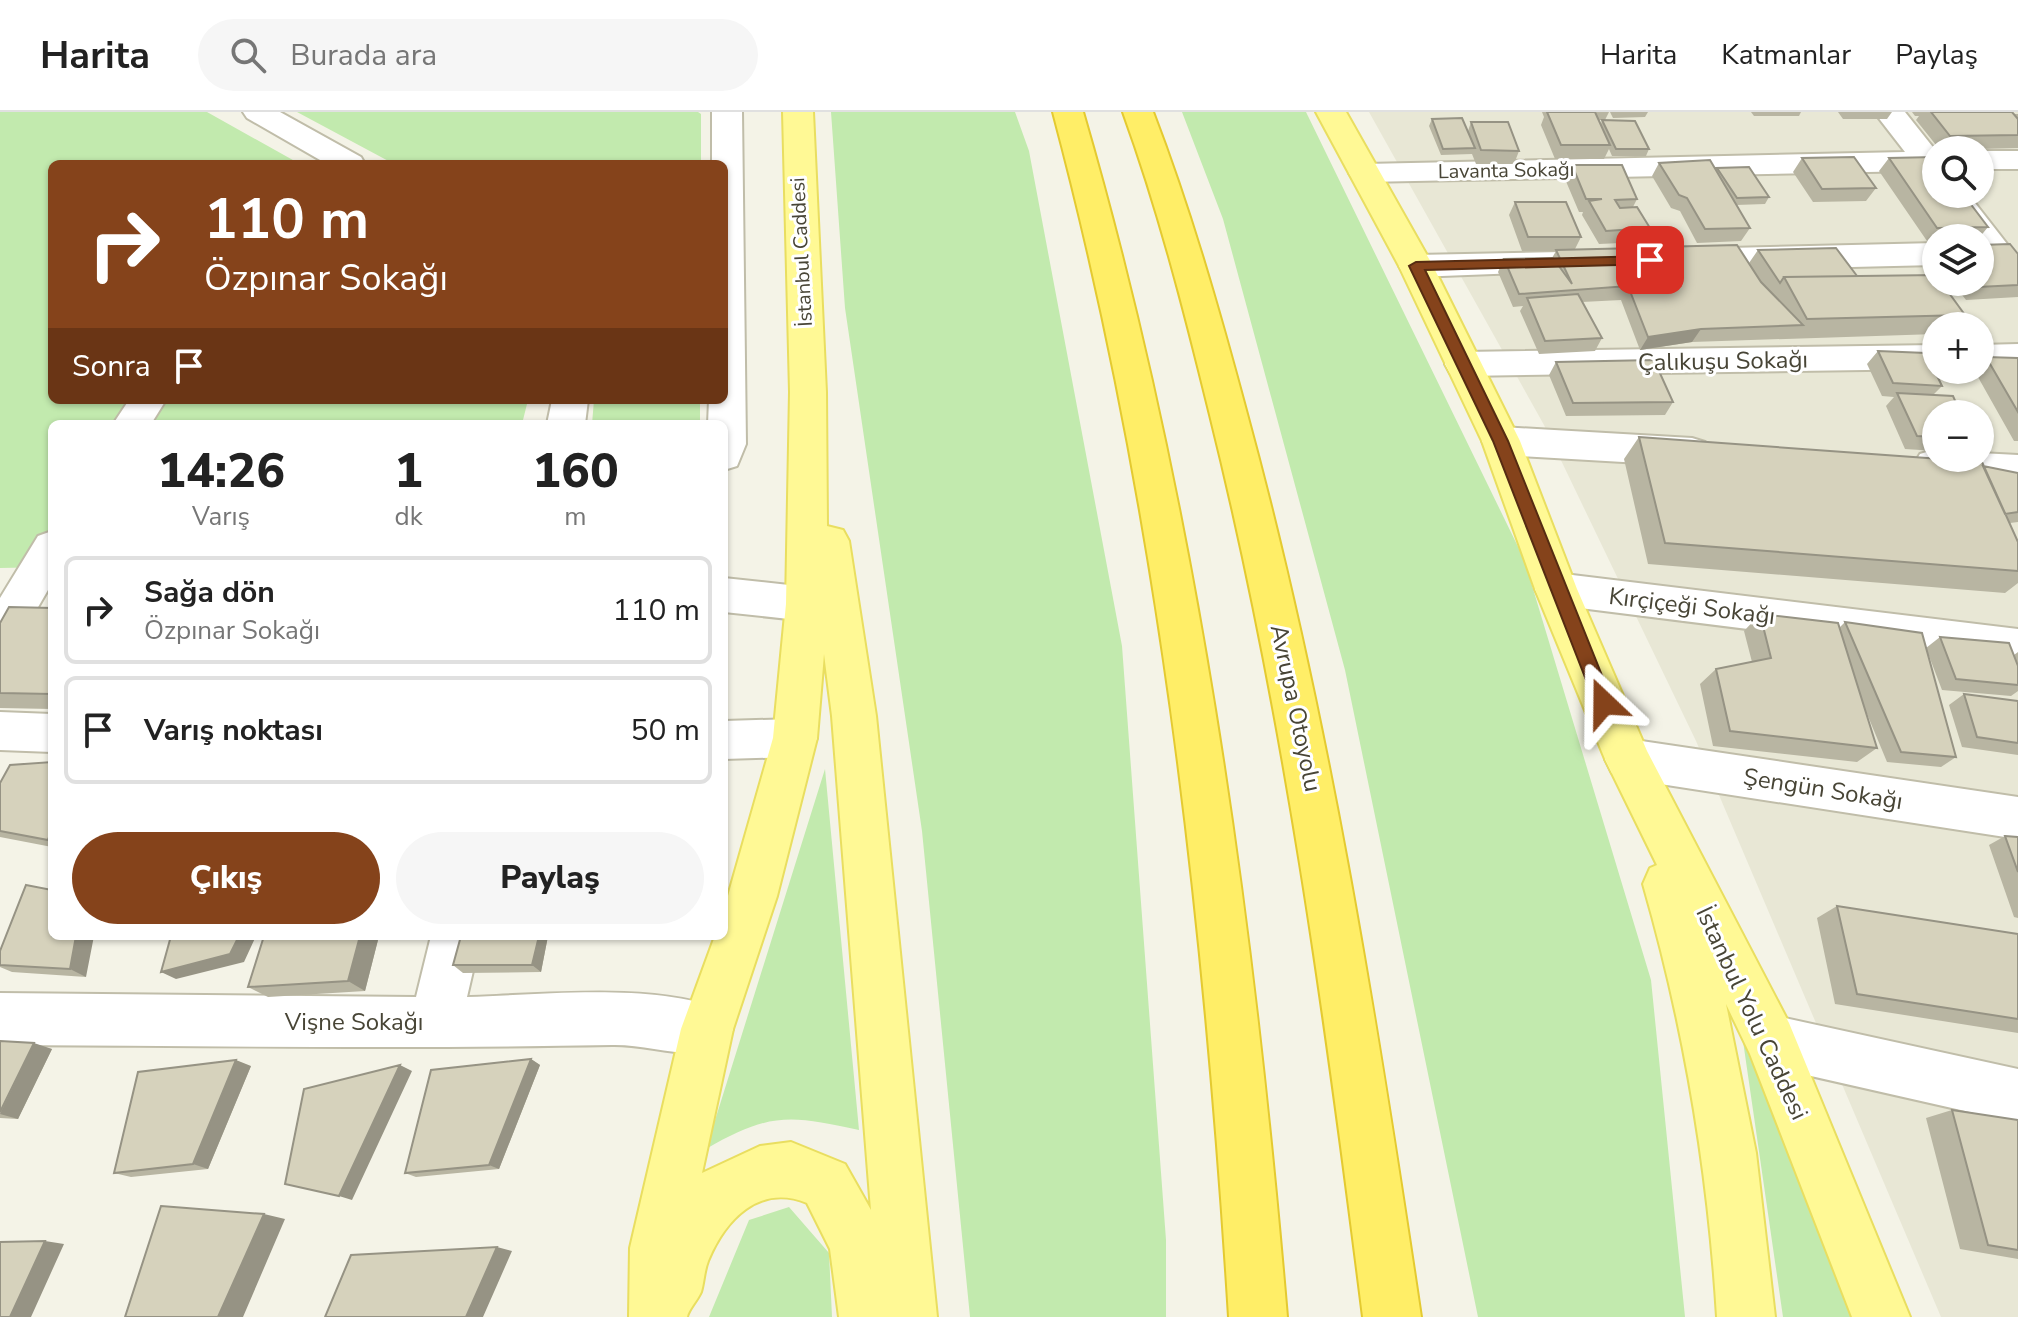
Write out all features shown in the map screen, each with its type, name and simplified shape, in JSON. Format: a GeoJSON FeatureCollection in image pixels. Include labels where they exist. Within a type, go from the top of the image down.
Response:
{"type":"FeatureCollection","features":[{"type":"Feature","properties":{"kind":"highway"},"geometry":{"type":"LineString","coordinates":[[1068,112],[1125,327],[1188,680],[1212,833],[1236,1043],[1258,1317]]}},
{"type":"Feature","properties":{"kind":"highway","name":"Avrupa Otoyolu"},"geometry":{"type":"LineString","coordinates":[[1138,112],[1169,198],[1238,446],[1312,783],[1363,1100],[1392,1317]]}},
{"type":"Feature","properties":{"kind":"main road","name":"İstanbul Caddesi"},"geometry":{"type":"LineString","coordinates":[[798,112],[808,392]]}},
{"type":"Feature","properties":{"kind":"main road","name":"İstanbul Yolu Caddesi"},"geometry":{"type":"LineString","coordinates":[[1331,112],[1416,266],[1501,441],[1556,589],[1628,759],[1771,1041],[1881,1317]]}},
{"type":"Feature","properties":{"kind":"main road"},"geometry":{"type":"LineString","coordinates":[[658,1317],[658,1248],[707,1029],[753,896],[795,738],[807,604],[808,392]]}},
{"type":"Feature","properties":{"kind":"main road"},"geometry":{"type":"LineString","coordinates":[[808,392],[854,716],[908,1317]]}},
{"type":"Feature","properties":{"kind":"main road","name":"İstanbul Yolu Caddesi"},"geometry":{"type":"LineString","coordinates":[[1628,759],[1688,951],[1725,1119],[1746,1317]]}},
{"type":"Feature","properties":{"kind":"main road"},"geometry":{"type":"LineString","coordinates":[[667,1317],[681,1254],[714,1196],[760,1173],[791,1169],[826,1183],[833,1195],[858,1244],[868,1317]]}},
{"type":"Feature","properties":{"kind":"street"},"geometry":{"type":"LineString","coordinates":[[258,112],[316,156]]}},
{"type":"Feature","properties":{"kind":"street"},"geometry":{"type":"LineString","coordinates":[[727,112],[727,160]]}},
{"type":"Feature","properties":{"kind":"street"},"geometry":{"type":"LineString","coordinates":[[1889,112],[1922,152]]}},
{"type":"Feature","properties":{"kind":"street"},"geometry":{"type":"LineString","coordinates":[[1994,160],[2018,160]]}},
{"type":"Feature","properties":{"kind":"street","name":"Lavanta Sokağı"},"geometry":{"type":"LineString","coordinates":[[1365,173],[1922,165]]}},
{"type":"Feature","properties":{"kind":"street"},"geometry":{"type":"LineString","coordinates":[[1963,208],[2018,278]]}},
{"type":"Feature","properties":{"kind":"street"},"geometry":{"type":"LineString","coordinates":[[1650,260],[1922,254]]}},
{"type":"Feature","properties":{"kind":"street"},"geometry":{"type":"LineString","coordinates":[[1416,266],[1590,262]]}},
{"type":"Feature","properties":{"kind":"street"},"geometry":{"type":"LineString","coordinates":[[1994,357],[2018,356]]}},
{"type":"Feature","properties":{"kind":"street","name":"Çalıkuşu Sokağı"},"geometry":{"type":"LineString","coordinates":[[1463,364],[1922,357]]}},
{"type":"Feature","properties":{"kind":"street"},"geometry":{"type":"LineString","coordinates":[[1501,441],[1722,453]]}},
{"type":"Feature","properties":{"kind":"street"},"geometry":{"type":"LineString","coordinates":[[1893,462],[2018,469]]}},
{"type":"Feature","properties":{"kind":"street"},"geometry":{"type":"LineString","coordinates":[[0,635],[48,554]]}},
{"type":"Feature","properties":{"kind":"street","name":"Kırçiçeği Sokağı"},"geometry":{"type":"LineString","coordinates":[[1556,589],[2018,646]]}},
{"type":"Feature","properties":{"kind":"street"},"geometry":{"type":"LineString","coordinates":[[728,595],[807,604]]}},
{"type":"Feature","properties":{"kind":"street"},"geometry":{"type":"LineString","coordinates":[[0,731],[48,733]]}},
{"type":"Feature","properties":{"kind":"street"},"geometry":{"type":"LineString","coordinates":[[728,740],[795,738]]}},
{"type":"Feature","properties":{"kind":"street","name":"Şengün Sokağı"},"geometry":{"type":"LineString","coordinates":[[1628,759],[2018,818]]}},
{"type":"Feature","properties":{"kind":"street"},"geometry":{"type":"LineString","coordinates":[[435,1023],[455,940]]}},
{"type":"Feature","properties":{"kind":"street","name":"Vişne Sokağı"},"geometry":{"type":"LineString","coordinates":[[0,1019],[435,1023],[626,1019],[707,1029]]}},
{"type":"Feature","properties":{"kind":"street"},"geometry":{"type":"LineString","coordinates":[[1771,1041],[2018,1096]]}},
{"type":"Feature","properties":{"kind":"shaded area"},"geometry":{"type":"Polygon","coordinates":[[[1369,112],[2018,112],[2018,1317],[1941,1317],[1696,741],[1544,425],[1369,112]]]}},
{"type":"Feature","properties":{"kind":"green space"},"geometry":{"type":"Polygon","coordinates":[[[0,112],[207,112],[293,160],[48,160],[48,404],[527,404],[523,420],[48,420],[48,567],[0,568],[0,112]]]}},
{"type":"Feature","properties":{"kind":"green space"},"geometry":{"type":"Polygon","coordinates":[[[297,112],[701,114],[701,160],[387,160],[297,112]]]}},
{"type":"Feature","properties":{"kind":"green space"},"geometry":{"type":"Polygon","coordinates":[[[831,112],[1015,112],[1029,151],[1122,646],[1166,1240],[1166,1317],[970,1317],[922,831],[845,308],[831,112]]]}},
{"type":"Feature","properties":{"kind":"green space"},"geometry":{"type":"Polygon","coordinates":[[[1182,112],[1306,112],[1524,559],[1651,980],[1685,1317],[1478,1317],[1345,670],[1223,219],[1182,112]]]}},
{"type":"Feature","properties":{"kind":"green space"},"geometry":{"type":"Polygon","coordinates":[[[594,404],[700,404],[700,420],[592,420],[594,404]]]}},
{"type":"Feature","properties":{"kind":"green space"},"geometry":{"type":"Polygon","coordinates":[[[825,769],[859,1130],[815,1121],[781,1120],[747,1128],[706,1149],[825,769]]]}},
{"type":"Feature","properties":{"kind":"green space"},"geometry":{"type":"Polygon","coordinates":[[[1743,1041],[1856,1317],[1783,1317],[1743,1041]]]}},
{"type":"Feature","properties":{"kind":"green space"},"geometry":{"type":"Polygon","coordinates":[[[789,1207],[829,1253],[832,1317],[709,1317],[749,1220],[789,1207]]]}},
{"type":"Feature","properties":{"kind":"building"},"geometry":{"type":"Polygon","coordinates":[[[1547,112],[1595,112],[1610,145],[1561,145],[1547,112]]]}},
{"type":"Feature","properties":{"kind":"building"},"geometry":{"type":"Polygon","coordinates":[[[1931,112],[2012,112],[2018,119],[2018,135],[1950,136],[1931,112]]]}},
{"type":"Feature","properties":{"kind":"building"},"geometry":{"type":"Polygon","coordinates":[[[1462,118],[1475,148],[1443,149],[1432,119],[1462,118]]]}},
{"type":"Feature","properties":{"kind":"building"},"geometry":{"type":"Polygon","coordinates":[[[1602,120],[1635,121],[1649,149],[1616,149],[1602,120]]]}},
{"type":"Feature","properties":{"kind":"building"},"geometry":{"type":"Polygon","coordinates":[[[1471,122],[1508,122],[1519,151],[1481,150],[1471,122]]]}},
{"type":"Feature","properties":{"kind":"building"},"geometry":{"type":"Polygon","coordinates":[[[1854,157],[1876,188],[1822,189],[1802,158],[1854,157]]]}},
{"type":"Feature","properties":{"kind":"building"},"geometry":{"type":"Polygon","coordinates":[[[1922,157],[1922,206],[1889,158],[1922,157]]]}},
{"type":"Feature","properties":{"kind":"building"},"geometry":{"type":"Polygon","coordinates":[[[1710,160],[1750,228],[1705,229],[1687,198],[1679,195],[1659,163],[1710,160]]]}},
{"type":"Feature","properties":{"kind":"building"},"geometry":{"type":"Polygon","coordinates":[[[1572,165],[1622,165],[1637,199],[1615,200],[1620,208],[1637,207],[1650,228],[1606,231],[1589,201],[1602,199],[1586,199],[1572,165]]]}},
{"type":"Feature","properties":{"kind":"building"},"geometry":{"type":"Polygon","coordinates":[[[1749,167],[1769,197],[1737,198],[1717,168],[1749,167]]]}},
{"type":"Feature","properties":{"kind":"building"},"geometry":{"type":"Polygon","coordinates":[[[1515,202],[1566,202],[1581,237],[1528,237],[1515,202]]]}},
{"type":"Feature","properties":{"kind":"building"},"geometry":{"type":"Polygon","coordinates":[[[1923,208],[1974,208],[1986,224],[1934,224],[1923,208]]]}},
{"type":"Feature","properties":{"kind":"building"},"geometry":{"type":"Polygon","coordinates":[[[2010,244],[2018,254],[2018,285],[1994,286],[1994,245],[2010,244]]]}},
{"type":"Feature","properties":{"kind":"building"},"geometry":{"type":"Polygon","coordinates":[[[1737,245],[1761,282],[1803,325],[1701,329],[1648,337],[1628,286],[1519,294],[1504,259],[1553,258],[1572,284],[1556,250],[1639,248],[1668,286],[1680,286],[1658,247],[1737,245]]]}},
{"type":"Feature","properties":{"kind":"building"},"geometry":{"type":"Polygon","coordinates":[[[1836,248],[1857,276],[1784,277],[1780,283],[1758,250],[1836,248]]]}},
{"type":"Feature","properties":{"kind":"building"},"geometry":{"type":"Polygon","coordinates":[[[1922,275],[1922,296],[1951,296],[1963,312],[1807,319],[1784,277],[1922,275]]]}},
{"type":"Feature","properties":{"kind":"building"},"geometry":{"type":"Polygon","coordinates":[[[1578,294],[1602,338],[1545,341],[1527,298],[1578,294]]]}},
{"type":"Feature","properties":{"kind":"building"},"geometry":{"type":"Polygon","coordinates":[[[1878,351],[1922,353],[1922,384],[1942,386],[1893,383],[1878,351]]]}},
{"type":"Feature","properties":{"kind":"building"},"geometry":{"type":"Polygon","coordinates":[[[1994,357],[2018,358],[2018,412],[1994,371],[1994,357]]]}},
{"type":"Feature","properties":{"kind":"building"},"geometry":{"type":"Polygon","coordinates":[[[1654,360],[1673,402],[1573,403],[1556,362],[1654,360]]]}},
{"type":"Feature","properties":{"kind":"building"},"geometry":{"type":"Polygon","coordinates":[[[1897,393],[1953,396],[1955,400],[1922,400],[1922,436],[1917,436],[1897,393]]]}},
{"type":"Feature","properties":{"kind":"building"},"geometry":{"type":"Polygon","coordinates":[[[1639,437],[1922,458],[1922,472],[1986,472],[2018,542],[2018,571],[1665,543],[1639,437]]]}},
{"type":"Feature","properties":{"kind":"building"},"geometry":{"type":"Polygon","coordinates":[[[1994,468],[2018,473],[2018,512],[2005,514],[1986,472],[1994,472],[1994,468]]]}},
{"type":"Feature","properties":{"kind":"building"},"geometry":{"type":"Polygon","coordinates":[[[9,607],[48,608],[48,694],[0,693],[0,623],[9,607]]]}},
{"type":"Feature","properties":{"kind":"building"},"geometry":{"type":"Polygon","coordinates":[[[1760,614],[1838,623],[1877,748],[1730,731],[1716,669],[1771,658],[1760,614]]]}},
{"type":"Feature","properties":{"kind":"building"},"geometry":{"type":"Polygon","coordinates":[[[1845,622],[1922,633],[1956,757],[1901,752],[1845,622]]]}},
{"type":"Feature","properties":{"kind":"building"},"geometry":{"type":"Polygon","coordinates":[[[1940,637],[2009,643],[2018,666],[2018,685],[1956,679],[1940,637]]]}},
{"type":"Feature","properties":{"kind":"building"},"geometry":{"type":"Polygon","coordinates":[[[1964,694],[2018,701],[2018,743],[1977,737],[1964,694]]]}},
{"type":"Feature","properties":{"kind":"building"},"geometry":{"type":"Polygon","coordinates":[[[48,762],[48,840],[0,831],[0,783],[10,765],[48,762]]]}},
{"type":"Feature","properties":{"kind":"building"},"geometry":{"type":"Polygon","coordinates":[[[2005,836],[2018,837],[2018,872],[2005,836]]]}},
{"type":"Feature","properties":{"kind":"building"},"geometry":{"type":"Polygon","coordinates":[[[26,885],[48,889],[48,940],[75,940],[70,969],[0,965],[0,951],[26,885]]]}},
{"type":"Feature","properties":{"kind":"building"},"geometry":{"type":"Polygon","coordinates":[[[1837,906],[2018,934],[2018,1019],[1857,994],[1837,906]]]}},
{"type":"Feature","properties":{"kind":"building"},"geometry":{"type":"Polygon","coordinates":[[[170,940],[237,940],[230,954],[161,972],[170,940]]]}},
{"type":"Feature","properties":{"kind":"building"},"geometry":{"type":"Polygon","coordinates":[[[263,940],[359,940],[348,981],[248,987],[263,940]]]}},
{"type":"Feature","properties":{"kind":"building"},"geometry":{"type":"Polygon","coordinates":[[[460,940],[538,940],[532,965],[453,965],[460,940]]]}},
{"type":"Feature","properties":{"kind":"building"},"geometry":{"type":"Polygon","coordinates":[[[0,1041],[34,1043],[0,1112],[0,1041]]]}},
{"type":"Feature","properties":{"kind":"building"},"geometry":{"type":"Polygon","coordinates":[[[531,1059],[489,1165],[405,1173],[431,1070],[531,1059]]]}},
{"type":"Feature","properties":{"kind":"building"},"geometry":{"type":"Polygon","coordinates":[[[236,1060],[193,1164],[114,1173],[138,1072],[236,1060]]]}},
{"type":"Feature","properties":{"kind":"building"},"geometry":{"type":"Polygon","coordinates":[[[400,1065],[339,1196],[285,1184],[304,1089],[400,1065]]]}},
{"type":"Feature","properties":{"kind":"building"},"geometry":{"type":"Polygon","coordinates":[[[1952,1110],[2018,1120],[2018,1250],[1988,1245],[1952,1110]]]}},
{"type":"Feature","properties":{"kind":"building"},"geometry":{"type":"Polygon","coordinates":[[[161,1206],[264,1214],[218,1317],[125,1317],[161,1206]]]}},
{"type":"Feature","properties":{"kind":"building"},"geometry":{"type":"Polygon","coordinates":[[[45,1241],[10,1317],[0,1317],[0,1242],[45,1241]]]}},
{"type":"Feature","properties":{"kind":"building"},"geometry":{"type":"Polygon","coordinates":[[[497,1247],[466,1317],[325,1317],[351,1255],[497,1247]]]}},
{"type":"Feature","properties":{"kind":"route"},"geometry":{"type":"LineString","coordinates":[[1604,703],[1556,589],[1501,441],[1416,266],[1650,260]]}}]}
